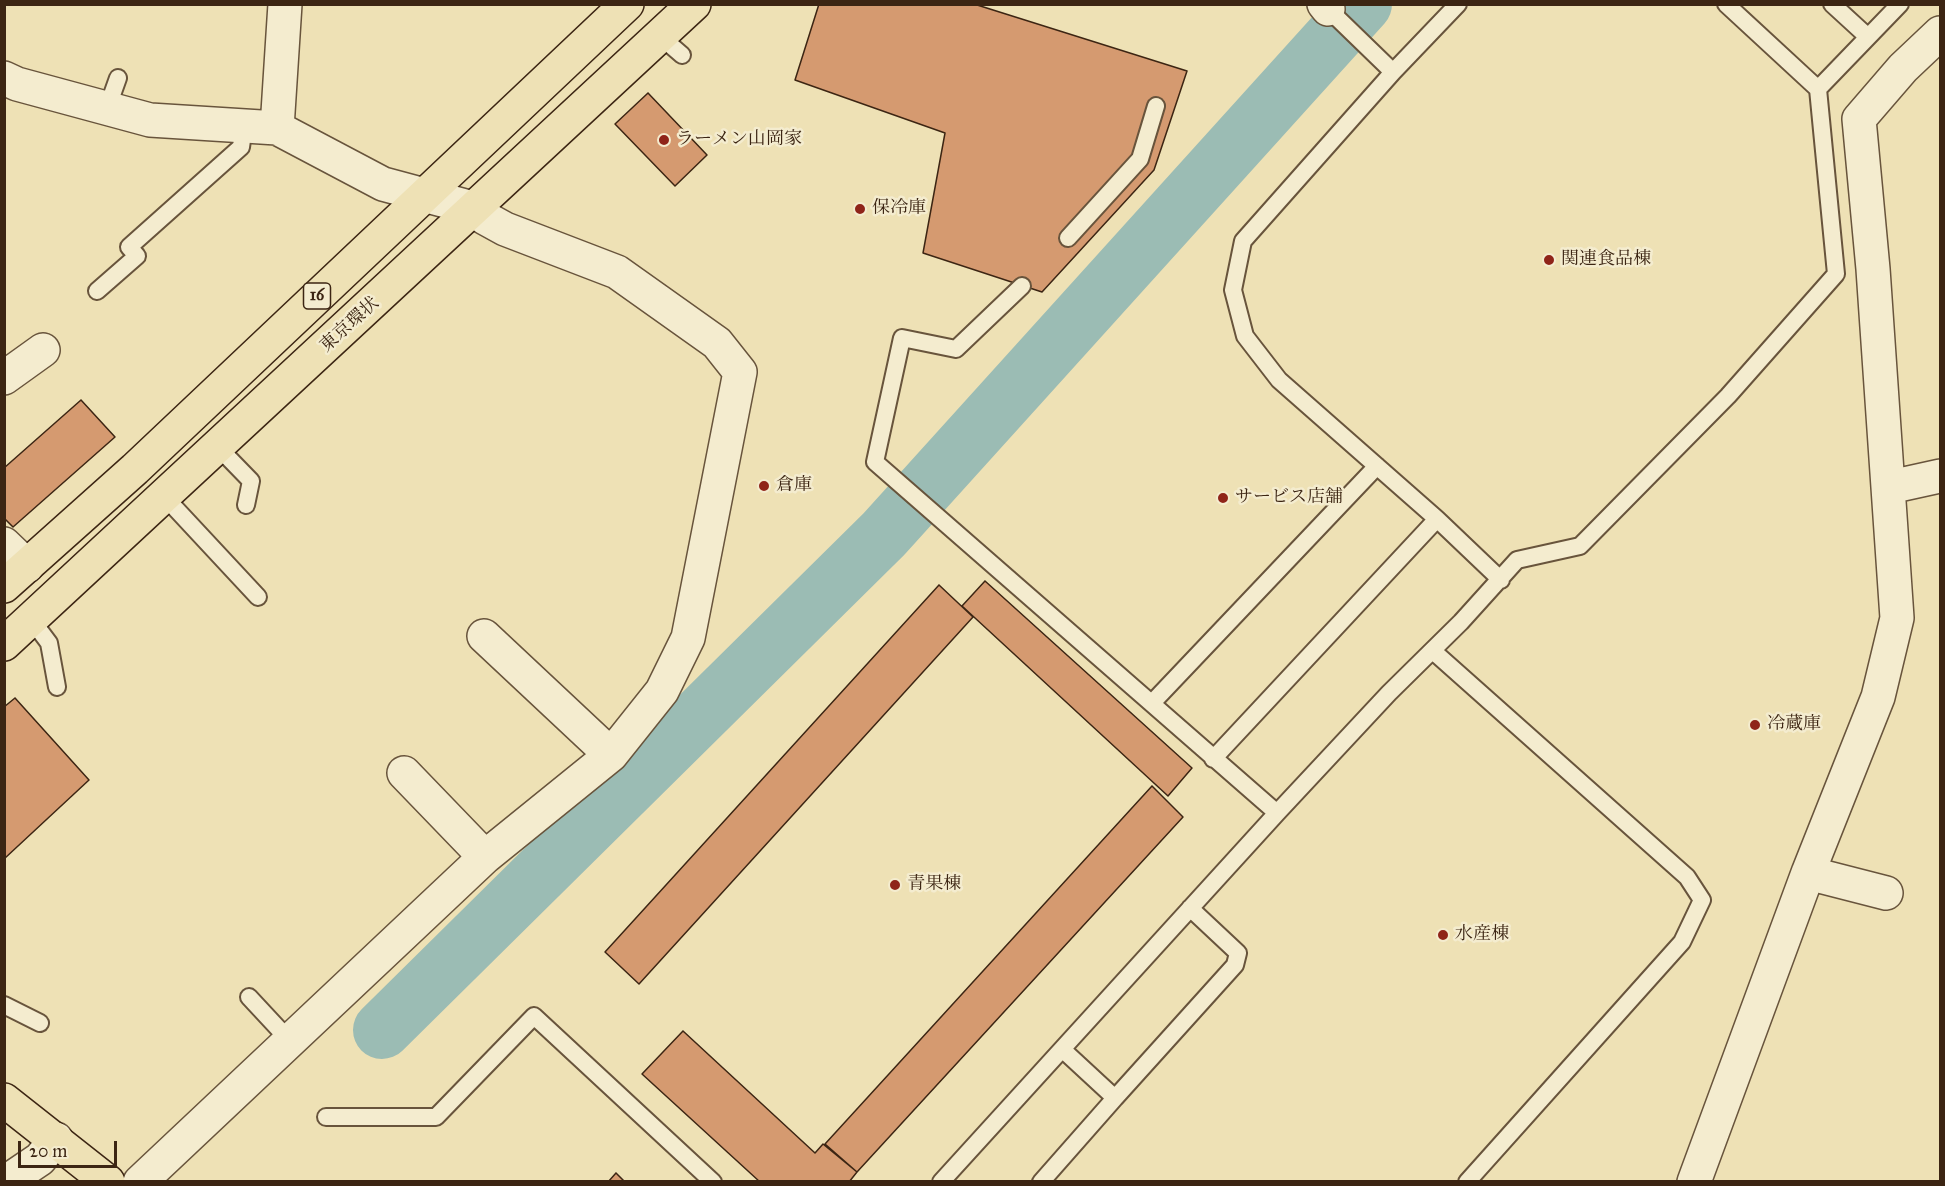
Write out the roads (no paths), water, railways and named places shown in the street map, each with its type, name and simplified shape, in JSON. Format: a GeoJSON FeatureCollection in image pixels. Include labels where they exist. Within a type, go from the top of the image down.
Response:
{"type":"FeatureCollection","features":[{"type":"Feature","properties":{"kind":"main road","name":"16"},"geometry":{"type":"LineString","coordinates":[[12,565],[135,469],[627,4]]}},
{"type":"Feature","properties":{"kind":"main road","name":"東京環状"},"geometry":{"type":"LineString","coordinates":[[4,644],[163,495],[476,209],[671,46],[694,4]]}},
{"type":"Feature","properties":{"kind":"main road"},"geometry":{"type":"LineString","coordinates":[[4,1100],[56,1140],[96,1178]]}},
{"type":"Feature","properties":{"kind":"street"},"geometry":{"type":"LineString","coordinates":[[277,128],[288,89],[285,4]]}},
{"type":"Feature","properties":{"kind":"street"},"geometry":{"type":"LineString","coordinates":[[1694,1182],[1808,873],[1878,697],[1897,618],[1890,487],[1859,119],[1903,68],[1941,33]]}},
{"type":"Feature","properties":{"kind":"street"},"geometry":{"type":"LineString","coordinates":[[4,78],[16,84],[150,120],[277,128],[383,184],[476,209],[505,229],[617,272],[717,343],[740,372],[688,638],[662,691],[611,754],[485,857],[140,1182]]}},
{"type":"Feature","properties":{"kind":"street"},"geometry":{"type":"LineString","coordinates":[[4,378],[43,350]]}},
{"type":"Feature","properties":{"kind":"street"},"geometry":{"type":"LineString","coordinates":[[1890,487],[1941,476]]}},
{"type":"Feature","properties":{"kind":"street"},"geometry":{"type":"LineString","coordinates":[[484,636],[611,754]]}},
{"type":"Feature","properties":{"kind":"street"},"geometry":{"type":"LineString","coordinates":[[404,773],[485,857]]}},
{"type":"Feature","properties":{"kind":"street"},"geometry":{"type":"LineString","coordinates":[[1808,873],[1886,893]]}},
{"type":"Feature","properties":{"kind":"street"},"geometry":{"type":"LineString","coordinates":[[6,1182],[40,1159],[56,1140]]}},
{"type":"Feature","properties":{"kind":"lane"},"geometry":{"type":"LineString","coordinates":[[1458,4],[1393,72],[1243,241],[1233,290],[1245,336],[1279,380],[1437,519],[1501,580]]}},
{"type":"Feature","properties":{"kind":"lane"},"geometry":{"type":"LineString","coordinates":[[1832,4],[1868,37]]}},
{"type":"Feature","properties":{"kind":"lane"},"geometry":{"type":"LineString","coordinates":[[1818,89],[1900,4]]}},
{"type":"Feature","properties":{"kind":"lane"},"geometry":{"type":"LineString","coordinates":[[1326,7],[1393,72]]}},
{"type":"Feature","properties":{"kind":"lane"},"geometry":{"type":"LineString","coordinates":[[941,1182],[1276,813],[1389,693],[1501,580],[1517,560],[1580,546],[1728,396],[1836,274],[1818,89],[1737,8]]}},
{"type":"Feature","properties":{"kind":"lane"},"geometry":{"type":"LineString","coordinates":[[107,109],[118,78]]}},
{"type":"Feature","properties":{"kind":"lane"},"geometry":{"type":"LineString","coordinates":[[1068,238],[1140,159],[1156,106]]}},
{"type":"Feature","properties":{"kind":"lane"},"geometry":{"type":"LineString","coordinates":[[97,291],[136,256],[129,247],[241,147],[244,126]]}},
{"type":"Feature","properties":{"kind":"lane"},"geometry":{"type":"LineString","coordinates":[[1022,286],[956,349],[902,338],[875,462],[1276,813]]}},
{"type":"Feature","properties":{"kind":"lane"},"geometry":{"type":"LineString","coordinates":[[217,446],[251,481],[246,506]]}},
{"type":"Feature","properties":{"kind":"lane"},"geometry":{"type":"LineString","coordinates":[[1152,703],[1377,466]]}},
{"type":"Feature","properties":{"kind":"lane"},"geometry":{"type":"LineString","coordinates":[[163,495],[258,597]]}},
{"type":"Feature","properties":{"kind":"lane"},"geometry":{"type":"LineString","coordinates":[[1213,759],[1437,519]]}},
{"type":"Feature","properties":{"kind":"lane"},"geometry":{"type":"LineString","coordinates":[[30,619],[49,644],[57,687]]}},
{"type":"Feature","properties":{"kind":"lane"},"geometry":{"type":"LineString","coordinates":[[1433,651],[1687,877],[1702,900],[1682,942],[1467,1182]]}},
{"type":"Feature","properties":{"kind":"lane"},"geometry":{"type":"LineString","coordinates":[[1041,1182],[1235,965],[1238,953],[1190,908]]}},
{"type":"Feature","properties":{"kind":"lane"},"geometry":{"type":"LineString","coordinates":[[249,997],[289,1040]]}},
{"type":"Feature","properties":{"kind":"lane"},"geometry":{"type":"LineString","coordinates":[[4,1005],[40,1023]]}},
{"type":"Feature","properties":{"kind":"lane"},"geometry":{"type":"LineString","coordinates":[[326,1117],[436,1117],[534,1016],[713,1182]]}},
{"type":"Feature","properties":{"kind":"lane"},"geometry":{"type":"LineString","coordinates":[[1062,1049],[1115,1098]]}},
{"type":"Feature","properties":{"kind":"waterway"},"geometry":{"type":"LineString","coordinates":[[382,1030],[884,534],[1363,4]]}},
{"type":"Feature","properties":{"kind":"place","name":"ラーメン山岡家"},"geometry":{"type":"Point","coordinates":[664,140]}},
{"type":"Feature","properties":{"kind":"place","name":"保冷庫"},"geometry":{"type":"Point","coordinates":[860,209]}},
{"type":"Feature","properties":{"kind":"place","name":"関連食品棟"},"geometry":{"type":"Point","coordinates":[1549,260]}},
{"type":"Feature","properties":{"kind":"place","name":"倉庫"},"geometry":{"type":"Point","coordinates":[764,486]}},
{"type":"Feature","properties":{"kind":"place","name":"サービス店舗"},"geometry":{"type":"Point","coordinates":[1223,498]}},
{"type":"Feature","properties":{"kind":"place","name":"冷蔵庫"},"geometry":{"type":"Point","coordinates":[1755,725]}},
{"type":"Feature","properties":{"kind":"place","name":"青果棟"},"geometry":{"type":"Point","coordinates":[895,885]}},
{"type":"Feature","properties":{"kind":"place","name":"水産棟"},"geometry":{"type":"Point","coordinates":[1443,935]}}]}
